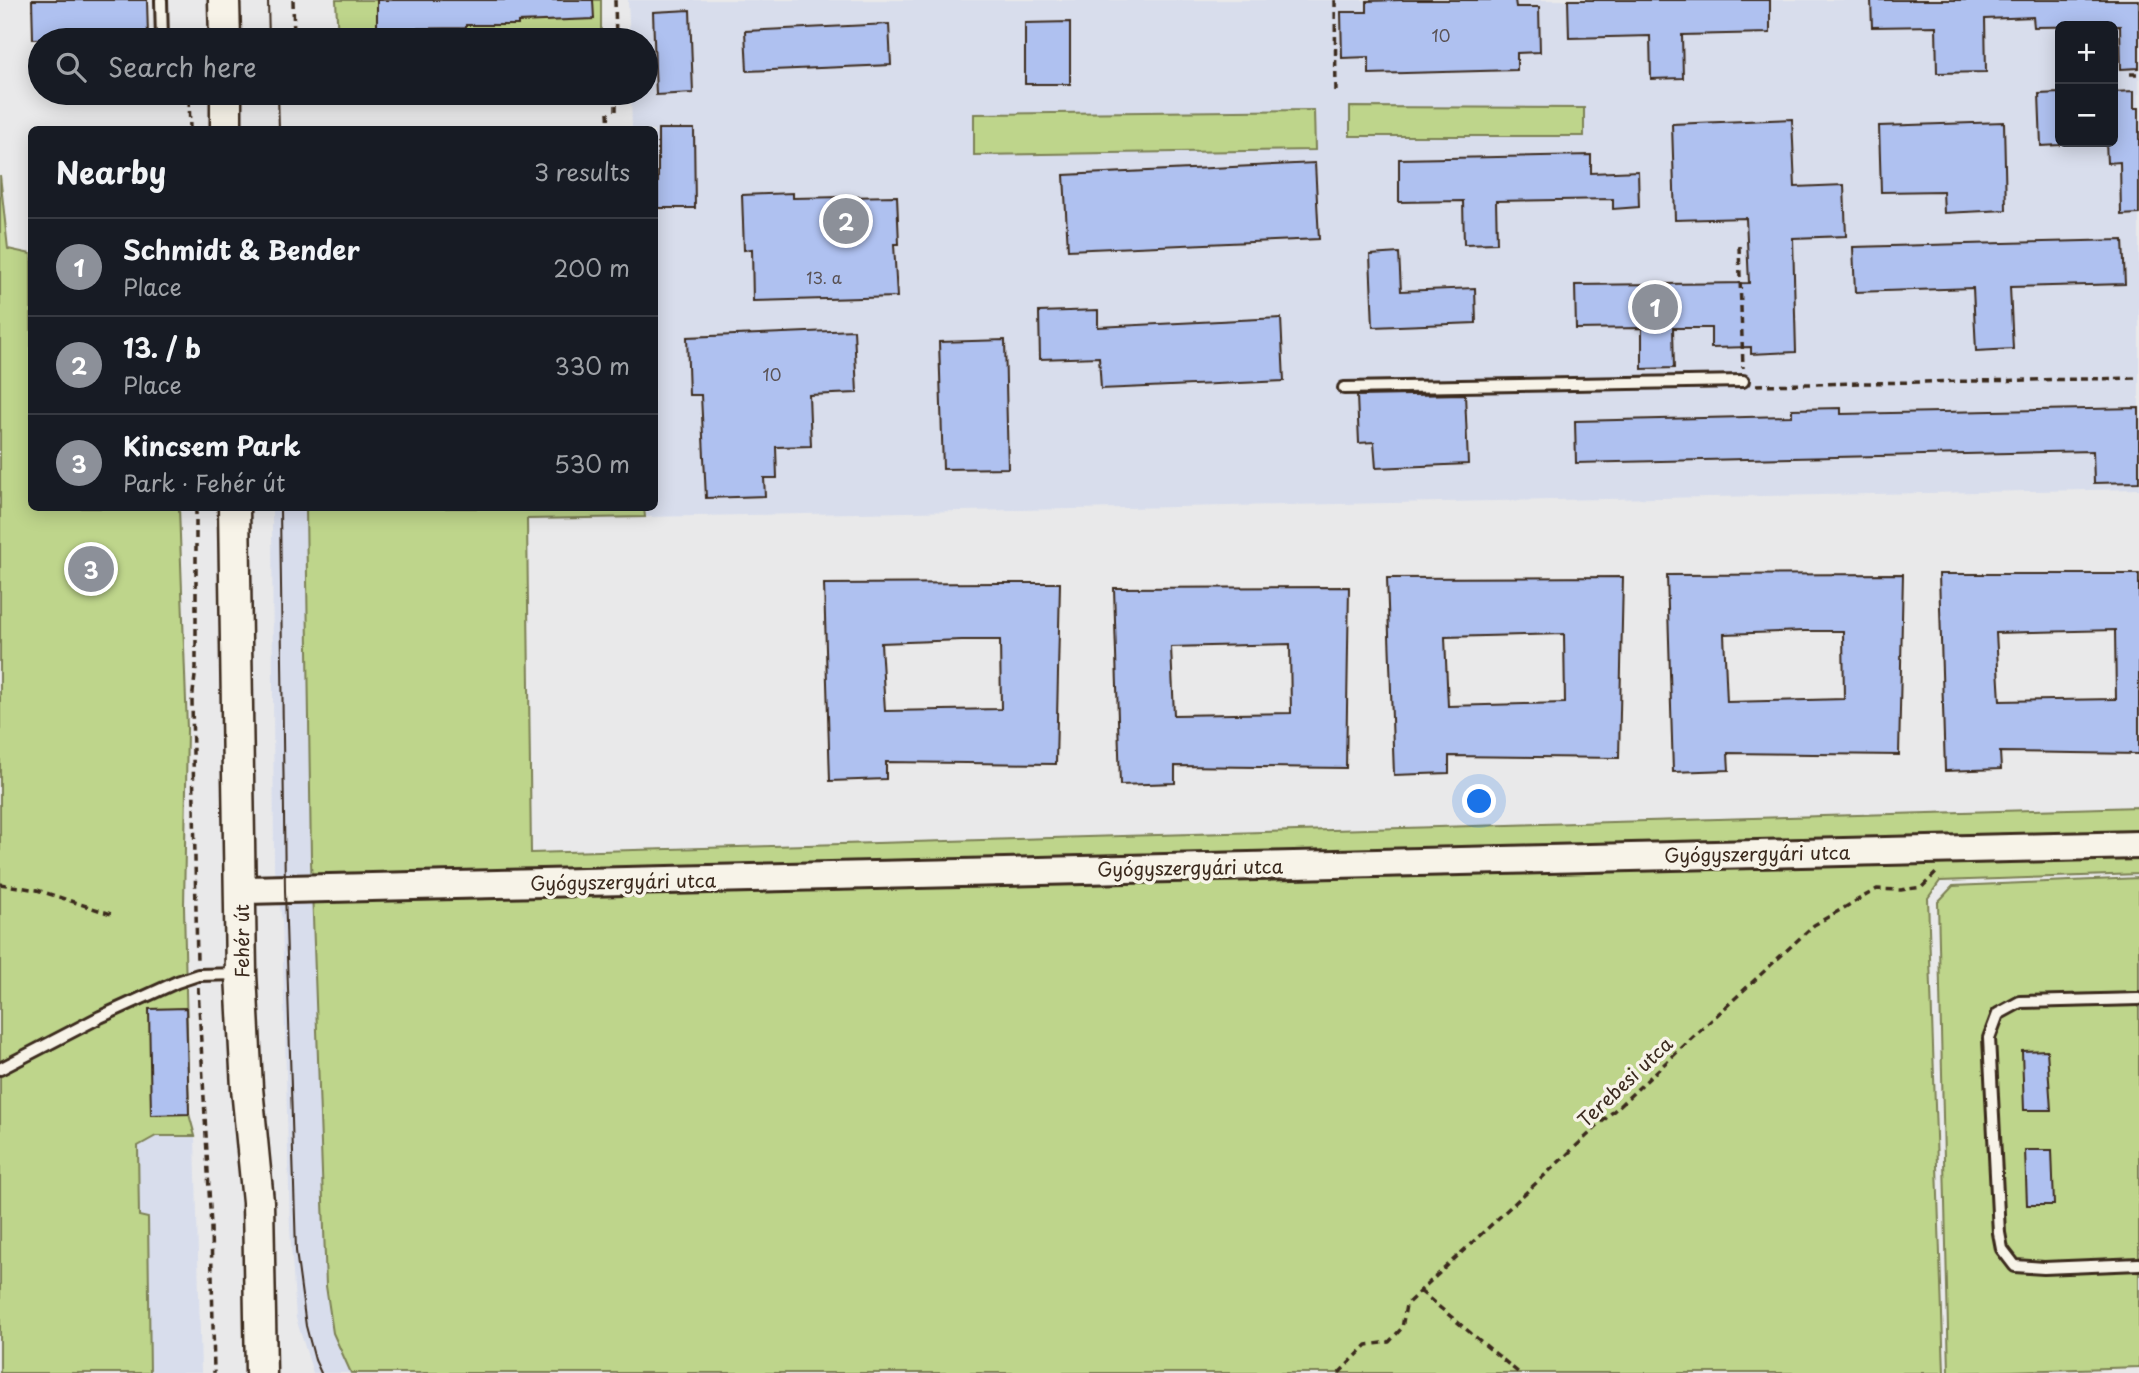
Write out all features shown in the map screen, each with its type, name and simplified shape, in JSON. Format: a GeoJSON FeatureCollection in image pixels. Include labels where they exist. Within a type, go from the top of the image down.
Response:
{"type":"FeatureCollection","features":[{"type":"Feature","properties":{"kind":"main road"},"geometry":{"type":"LineString","coordinates":[[224,0],[225,28]]}},
{"type":"Feature","properties":{"kind":"main road"},"geometry":{"type":"LineString","coordinates":[[226,105],[226,126]]}},
{"type":"Feature","properties":{"kind":"main road","name":"Fehér út"},"geometry":{"type":"LineString","coordinates":[[234,511],[242,890],[241,974],[247,1088],[258,1202],[261,1373]]}},
{"type":"Feature","properties":{"kind":"street","name":"Gyógyszergyári utca"},"geometry":{"type":"LineString","coordinates":[[242,890],[2139,845]]}},
{"type":"Feature","properties":{"kind":"lane"},"geometry":{"type":"LineString","coordinates":[[161,0],[162,28]]}},
{"type":"Feature","properties":{"kind":"lane"},"geometry":{"type":"LineString","coordinates":[[1344,388],[1743,381]]}},
{"type":"Feature","properties":{"kind":"lane"},"geometry":{"type":"LineString","coordinates":[[0,1069],[100,1017],[177,982],[198,975],[241,974]]}},
{"type":"Feature","properties":{"kind":"lane"},"geometry":{"type":"LineString","coordinates":[[2139,999],[2020,1002],[1998,1014],[1989,1038],[2002,1249],[2015,1266],[2044,1268],[2139,1264]]}},
{"type":"Feature","properties":{"kind":"path"},"geometry":{"type":"LineString","coordinates":[[293,0],[294,28]]}},
{"type":"Feature","properties":{"kind":"path"},"geometry":{"type":"LineString","coordinates":[[615,0],[615,28]]}},
{"type":"Feature","properties":{"kind":"path"},"geometry":{"type":"LineString","coordinates":[[1335,0],[1336,96]]}},
{"type":"Feature","properties":{"kind":"path"},"geometry":{"type":"LineString","coordinates":[[2130,74],[2139,74]]}},
{"type":"Feature","properties":{"kind":"path"},"geometry":{"type":"LineString","coordinates":[[189,105],[190,126]]}},
{"type":"Feature","properties":{"kind":"path"},"geometry":{"type":"LineString","coordinates":[[616,105],[616,111]]}},
{"type":"Feature","properties":{"kind":"path"},"geometry":{"type":"LineString","coordinates":[[608,112],[609,126]]}},
{"type":"Feature","properties":{"kind":"path"},"geometry":{"type":"LineString","coordinates":[[1739,246],[1743,381],[1746,386],[2139,378]]}},
{"type":"Feature","properties":{"kind":"path"},"geometry":{"type":"LineString","coordinates":[[196,511],[197,668],[192,701],[198,975],[211,1227],[214,1373]]}},
{"type":"Feature","properties":{"kind":"path","name":"Terebesi utca"},"geometry":{"type":"LineString","coordinates":[[1339,1373],[1367,1345],[1389,1342],[1402,1328],[1406,1305],[1420,1291],[1814,925],[1877,889],[1922,887],[1960,849]]}},
{"type":"Feature","properties":{"kind":"path"},"geometry":{"type":"LineString","coordinates":[[0,884],[37,890],[111,914]]}},
{"type":"Feature","properties":{"kind":"path"},"geometry":{"type":"LineString","coordinates":[[1420,1291],[1519,1373]]}},
{"type":"Feature","properties":{"kind":"shaded area"},"geometry":{"type":"Polygon","coordinates":[[[628,0],[2139,0],[2139,489],[645,517],[644,511],[658,511],[658,126],[632,126],[631,105],[658,105],[658,28],[629,28],[628,0]]]}},
{"type":"Feature","properties":{"kind":"shaded area"},"geometry":{"type":"Polygon","coordinates":[[[272,511],[306,511],[311,860],[326,1286],[333,1333],[351,1373],[313,1373],[296,1318],[290,1228],[282,920],[274,869],[272,511]]]}},
{"type":"Feature","properties":{"kind":"shaded area"},"geometry":{"type":"Polygon","coordinates":[[[156,1136],[195,1136],[201,1373],[150,1373],[148,1218],[139,1217],[138,1146],[156,1136]]]}},
{"type":"Feature","properties":{"kind":"green space"},"geometry":{"type":"Polygon","coordinates":[[[336,0],[601,0],[601,28],[337,28],[336,0]]]}},
{"type":"Feature","properties":{"kind":"green space"},"geometry":{"type":"Polygon","coordinates":[[[1350,107],[1584,108],[1584,136],[1350,136],[1350,107]]]}},
{"type":"Feature","properties":{"kind":"green space"},"geometry":{"type":"Polygon","coordinates":[[[1314,110],[1315,150],[974,155],[974,114],[1314,110]]]}},
{"type":"Feature","properties":{"kind":"green space"},"geometry":{"type":"Polygon","coordinates":[[[0,175],[8,249],[28,253],[28,511],[179,511],[187,729],[184,907],[189,1114],[195,1136],[156,1136],[138,1146],[139,1216],[148,1218],[150,1373],[0,1373],[0,175]]]}},
{"type":"Feature","properties":{"kind":"green space"},"geometry":{"type":"Polygon","coordinates":[[[306,511],[644,511],[645,517],[527,519],[531,853],[2139,807],[2139,874],[1940,881],[1928,898],[1944,1373],[351,1373],[333,1333],[326,1286],[311,860],[306,511]]]}},
{"type":"Feature","properties":{"kind":"green space"},"geometry":{"type":"Polygon","coordinates":[[[2139,878],[2139,1367],[1949,1373],[1938,902],[1953,886],[2139,878]]]}},
{"type":"Feature","properties":{"kind":"building"},"geometry":{"type":"Polygon","coordinates":[[[32,0],[147,0],[148,28],[33,28],[32,0]]]}},
{"type":"Feature","properties":{"kind":"building"},"geometry":{"type":"Polygon","coordinates":[[[377,0],[593,0],[594,19],[518,22],[518,25],[466,25],[466,28],[377,28],[377,0]]]}},
{"type":"Feature","properties":{"kind":"building"},"geometry":{"type":"Polygon","coordinates":[[[1515,0],[1516,7],[1539,7],[1540,52],[1517,53],[1517,70],[1369,74],[1369,57],[1342,58],[1341,12],[1367,12],[1367,1],[1515,0]]]}},
{"type":"Feature","properties":{"kind":"building"},"geometry":{"type":"Polygon","coordinates":[[[1568,0],[1770,0],[1770,33],[1682,35],[1683,78],[1651,79],[1650,36],[1569,38],[1568,0]]]}},
{"type":"Feature","properties":{"kind":"building"},"geometry":{"type":"Polygon","coordinates":[[[1871,0],[2139,0],[2139,68],[2121,69],[2118,21],[2055,21],[2055,27],[2034,27],[2033,17],[1985,19],[1986,72],[1937,73],[1936,26],[1872,27],[1871,0]]]}},
{"type":"Feature","properties":{"kind":"building"},"geometry":{"type":"Polygon","coordinates":[[[690,10],[693,93],[658,95],[658,28],[654,28],[653,12],[690,10]]]}},
{"type":"Feature","properties":{"kind":"building"},"geometry":{"type":"Polygon","coordinates":[[[1070,22],[1070,84],[1025,84],[1025,23],[1070,22]]]}},
{"type":"Feature","properties":{"kind":"building"},"geometry":{"type":"Polygon","coordinates":[[[889,24],[891,65],[747,71],[745,31],[889,24]]]}},
{"type":"Feature","properties":{"kind":"building"},"geometry":{"type":"Polygon","coordinates":[[[2134,91],[2134,108],[2139,108],[2139,214],[2121,215],[2120,162],[2107,163],[2106,147],[2118,147],[2118,92],[2134,91]]]}},
{"type":"Feature","properties":{"kind":"building"},"geometry":{"type":"Polygon","coordinates":[[[2055,93],[2055,145],[2041,146],[2039,94],[2055,93]]]}},
{"type":"Feature","properties":{"kind":"building"},"geometry":{"type":"Polygon","coordinates":[[[1792,119],[1795,187],[1844,185],[1846,236],[1793,238],[1796,352],[1751,354],[1751,347],[1711,348],[1711,328],[1673,328],[1674,368],[1642,369],[1642,328],[1576,329],[1575,285],[1749,283],[1746,218],[1675,220],[1672,124],[1792,119]]]}},
{"type":"Feature","properties":{"kind":"building"},"geometry":{"type":"Polygon","coordinates":[[[2004,122],[2006,210],[1944,213],[1943,191],[1881,192],[1879,126],[2004,122]]]}},
{"type":"Feature","properties":{"kind":"building"},"geometry":{"type":"Polygon","coordinates":[[[658,129],[694,129],[695,208],[658,208],[658,129]]]}},
{"type":"Feature","properties":{"kind":"building"},"geometry":{"type":"Polygon","coordinates":[[[1591,155],[1591,173],[1638,171],[1639,207],[1613,209],[1613,199],[1496,201],[1497,243],[1464,244],[1463,201],[1399,202],[1399,159],[1591,155]]]}},
{"type":"Feature","properties":{"kind":"building"},"geometry":{"type":"Polygon","coordinates":[[[1315,163],[1319,239],[1068,250],[1064,175],[1315,163]]]}},
{"type":"Feature","properties":{"kind":"building"},"geometry":{"type":"Polygon","coordinates":[[[793,193],[793,198],[897,196],[899,244],[894,244],[897,297],[753,301],[752,249],[744,250],[742,195],[793,193]]]}},
{"type":"Feature","properties":{"kind":"building"},"geometry":{"type":"Polygon","coordinates":[[[2123,240],[2125,284],[2010,287],[2013,349],[1976,351],[1973,288],[1855,292],[1853,247],[2123,240]]]}},
{"type":"Feature","properties":{"kind":"building"},"geometry":{"type":"Polygon","coordinates":[[[1399,253],[1401,291],[1475,288],[1476,323],[1373,327],[1370,255],[1399,253]]]}},
{"type":"Feature","properties":{"kind":"building"},"geometry":{"type":"Polygon","coordinates":[[[1098,310],[1098,327],[1281,318],[1284,381],[1101,389],[1099,357],[1040,359],[1039,312],[1098,310]]]}},
{"type":"Feature","properties":{"kind":"building"},"geometry":{"type":"Polygon","coordinates":[[[854,330],[857,393],[809,395],[811,446],[776,447],[777,478],[764,478],[765,496],[706,498],[701,395],[689,395],[687,337],[854,330]]]}},
{"type":"Feature","properties":{"kind":"building"},"geometry":{"type":"Polygon","coordinates":[[[1005,340],[1008,468],[943,469],[939,342],[1005,340]]]}},
{"type":"Feature","properties":{"kind":"building"},"geometry":{"type":"Polygon","coordinates":[[[1465,394],[1468,464],[1376,468],[1374,442],[1359,443],[1357,396],[1465,394]]]}},
{"type":"Feature","properties":{"kind":"building"},"geometry":{"type":"Polygon","coordinates":[[[1841,408],[1841,414],[2139,408],[2139,482],[2094,483],[2093,451],[1576,463],[1575,421],[1792,416],[1792,409],[1841,408]]]}},
{"type":"Feature","properties":{"kind":"building"},"geometry":{"type":"Polygon","coordinates":[[[1903,574],[1899,755],[1728,753],[1729,770],[1673,772],[1667,575],[1903,574]],[[1843,631],[1724,634],[1727,702],[1844,699],[1843,631]]]}},
{"type":"Feature","properties":{"kind":"building"},"geometry":{"type":"Polygon","coordinates":[[[1939,574],[2139,574],[2139,754],[2000,752],[2001,769],[1945,771],[1939,574]],[[2115,630],[1996,633],[2000,701],[2116,699],[2115,630]]]}},
{"type":"Feature","properties":{"kind":"building"},"geometry":{"type":"Polygon","coordinates":[[[1623,577],[1619,758],[1449,756],[1449,773],[1394,775],[1387,578],[1623,577]],[[1564,634],[1445,637],[1448,706],[1565,703],[1564,634]]]}},
{"type":"Feature","properties":{"kind":"building"},"geometry":{"type":"Polygon","coordinates":[[[1060,583],[1056,764],[886,762],[886,779],[830,781],[824,584],[1060,583]],[[1000,640],[881,643],[885,711],[1001,709],[1000,640]]]}},
{"type":"Feature","properties":{"kind":"building"},"geometry":{"type":"Polygon","coordinates":[[[1349,587],[1346,768],[1175,766],[1175,783],[1120,785],[1114,588],[1349,587]],[[1290,644],[1171,647],[1174,715],[1291,713],[1290,644]]]}},
{"type":"Feature","properties":{"kind":"building"},"geometry":{"type":"Polygon","coordinates":[[[186,1008],[189,1114],[151,1115],[149,1009],[186,1008]]]}},
{"type":"Feature","properties":{"kind":"building"},"geometry":{"type":"Polygon","coordinates":[[[2047,1050],[2051,1110],[2024,1110],[2022,1051],[2047,1050]]]}},
{"type":"Feature","properties":{"kind":"building"},"geometry":{"type":"Polygon","coordinates":[[[2025,1150],[2052,1150],[2054,1205],[2027,1205],[2025,1150]]]}},
{"type":"Feature","properties":{"kind":"tram line"},"geometry":{"type":"LineString","coordinates":[[268,0],[269,28]]}},
{"type":"Feature","properties":{"kind":"tram line"},"geometry":{"type":"LineString","coordinates":[[278,105],[279,126]]}},
{"type":"Feature","properties":{"kind":"tram line"},"geometry":{"type":"LineString","coordinates":[[280,511],[285,890],[296,1251],[306,1326],[321,1373]]}},
{"type":"Feature","properties":{"kind":"place","name":"13. / b"},"geometry":{"type":"Point","coordinates":[846,221]}},
{"type":"Feature","properties":{"kind":"place","name":"Schmidt & Bender"},"geometry":{"type":"Point","coordinates":[1655,307]}},
{"type":"Feature","properties":{"kind":"place","name":"Kincsem Park"},"geometry":{"type":"Point","coordinates":[91,569]}}]}
